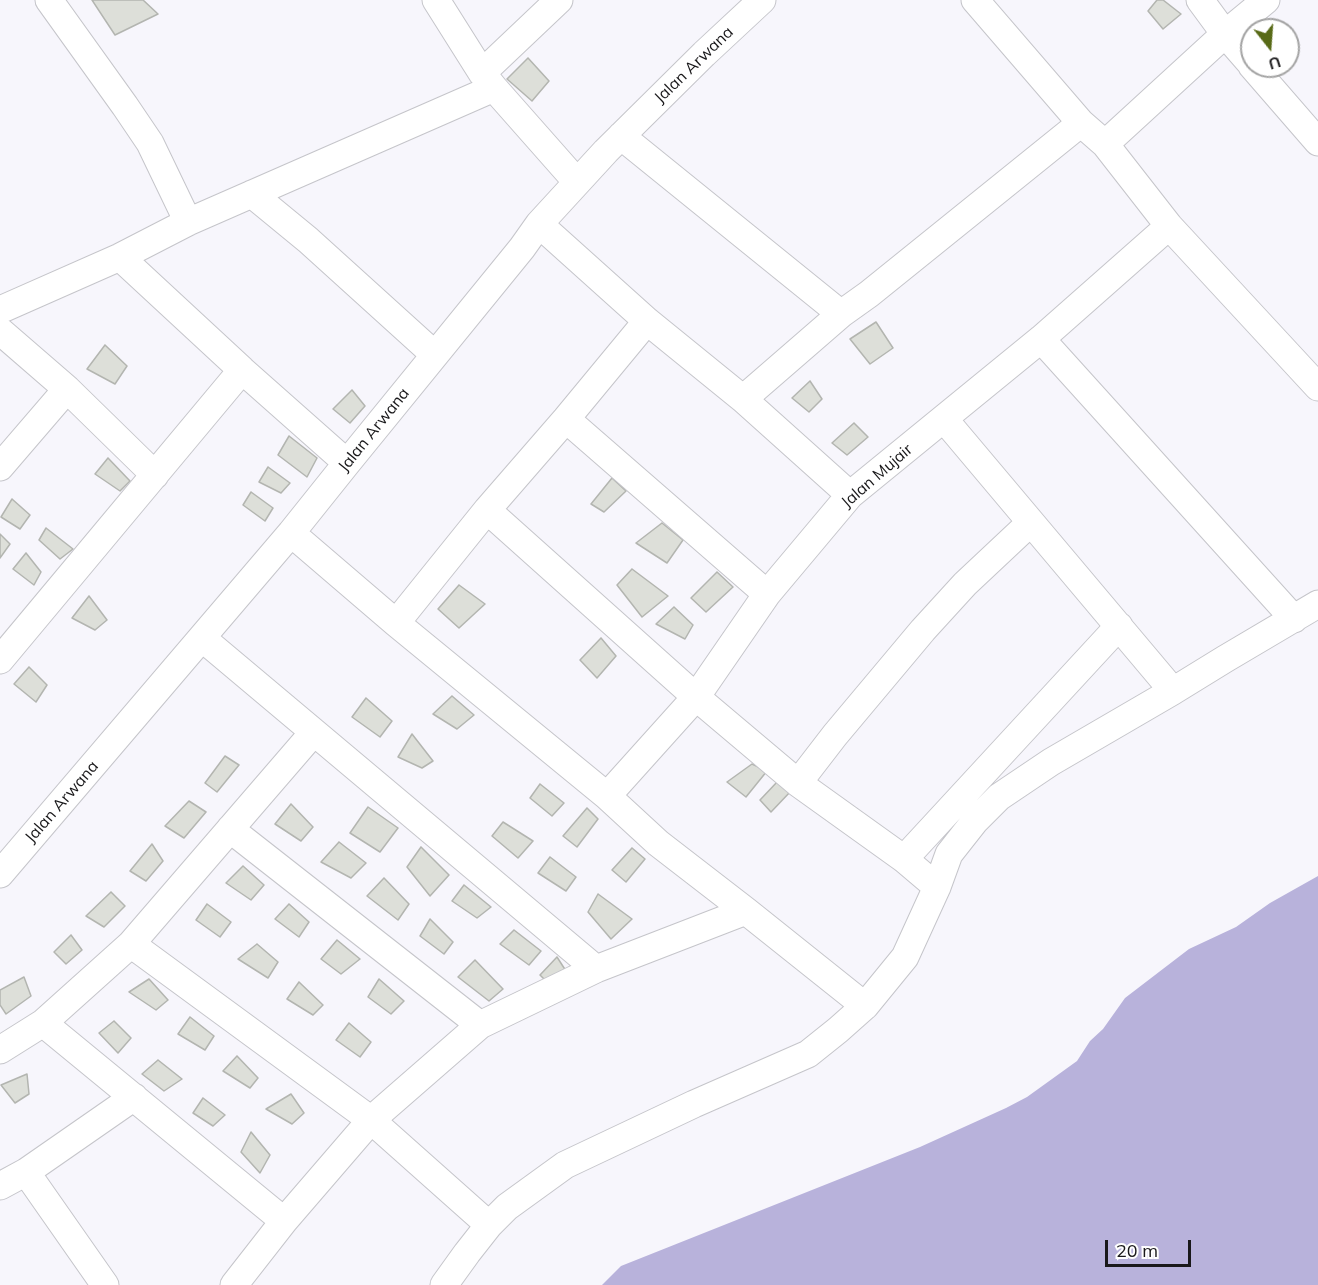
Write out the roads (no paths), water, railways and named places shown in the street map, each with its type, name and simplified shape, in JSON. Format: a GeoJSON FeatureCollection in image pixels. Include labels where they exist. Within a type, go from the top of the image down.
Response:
{"type":"FeatureCollection","features":[{"type":"Feature","properties":{"kind":"street"},"geometry":{"type":"LineString","coordinates":[[49,0],[144,134],[188,222]]}},
{"type":"Feature","properties":{"kind":"street"},"geometry":{"type":"LineString","coordinates":[[436,0],[488,81],[577,182]]}},
{"type":"Feature","properties":{"kind":"street"},"geometry":{"type":"LineString","coordinates":[[0,310],[120,257],[188,222],[252,194],[488,81],[559,0]]}},
{"type":"Feature","properties":{"kind":"street"},"geometry":{"type":"LineString","coordinates":[[975,0],[1081,123],[1105,144],[1169,226],[1318,387]]}},
{"type":"Feature","properties":{"kind":"street"},"geometry":{"type":"LineString","coordinates":[[1200,0],[1240,52]]}},
{"type":"Feature","properties":{"kind":"street"},"geometry":{"type":"LineString","coordinates":[[1105,144],[1225,34],[1266,0]]}},
{"type":"Feature","properties":{"kind":"street","name":"Jalan Arwana"},"geometry":{"type":"LineString","coordinates":[[0,874],[291,533],[539,224],[621,136],[754,3]]}},
{"type":"Feature","properties":{"kind":"street"},"geometry":{"type":"LineString","coordinates":[[1262,78],[1318,142]]}},
{"type":"Feature","properties":{"kind":"street"},"geometry":{"type":"LineString","coordinates":[[743,399],[841,314],[1081,123]]}},
{"type":"Feature","properties":{"kind":"street"},"geometry":{"type":"LineString","coordinates":[[621,136],[841,314]]}},
{"type":"Feature","properties":{"kind":"street"},"geometry":{"type":"LineString","coordinates":[[252,194],[308,240],[435,355]]}},
{"type":"Feature","properties":{"kind":"street"},"geometry":{"type":"LineString","coordinates":[[539,224],[647,321],[743,399],[850,495]]}},
{"type":"Feature","properties":{"kind":"street","name":"Jalan Mujair"},"geometry":{"type":"LineString","coordinates":[[607,796],[696,697],[767,594],[850,495],[1041,339],[1169,226]]}},
{"type":"Feature","properties":{"kind":"street"},"geometry":{"type":"LineString","coordinates":[[120,257],[346,463]]}},
{"type":"Feature","properties":{"kind":"street"},"geometry":{"type":"LineString","coordinates":[[396,623],[647,321]]}},
{"type":"Feature","properties":{"kind":"street"},"geometry":{"type":"LineString","coordinates":[[0,331],[67,389],[154,475]]}},
{"type":"Feature","properties":{"kind":"street"},"geometry":{"type":"LineString","coordinates":[[1041,339],[1294,619]]}},
{"type":"Feature","properties":{"kind":"street"},"geometry":{"type":"LineString","coordinates":[[0,660],[242,370]]}},
{"type":"Feature","properties":{"kind":"street"},"geometry":{"type":"LineString","coordinates":[[0,466],[67,389]]}},
{"type":"Feature","properties":{"kind":"street"},"geometry":{"type":"LineString","coordinates":[[566,419],[767,594]]}},
{"type":"Feature","properties":{"kind":"street"},"geometry":{"type":"LineString","coordinates":[[944,419],[1173,691]]}},
{"type":"Feature","properties":{"kind":"street"},"geometry":{"type":"LineString","coordinates":[[488,510],[696,697],[798,783],[904,859],[937,887]]}},
{"type":"Feature","properties":{"kind":"street"},"geometry":{"type":"LineString","coordinates":[[798,783],[923,630],[965,584],[1030,523]]}},
{"type":"Feature","properties":{"kind":"street"},"geometry":{"type":"LineString","coordinates":[[291,533],[396,623],[607,796],[658,843],[865,1006]]}},
{"type":"Feature","properties":{"kind":"street"},"geometry":{"type":"LineString","coordinates":[[444,1285],[489,1225],[507,1207],[565,1165],[694,1104],[808,1054],[865,1006],[905,957],[937,887],[949,854],[975,821],[999,797],[1051,762],[1318,604]]}},
{"type":"Feature","properties":{"kind":"street"},"geometry":{"type":"LineString","coordinates":[[904,859],[1119,626]]}},
{"type":"Feature","properties":{"kind":"street"},"geometry":{"type":"LineString","coordinates":[[202,638],[596,969]]}},
{"type":"Feature","properties":{"kind":"street"},"geometry":{"type":"LineString","coordinates":[[0,1050],[43,1023],[131,944],[313,733]]}},
{"type":"Feature","properties":{"kind":"street"},"geometry":{"type":"LineString","coordinates":[[230,829],[480,1025]]}},
{"type":"Feature","properties":{"kind":"street"},"geometry":{"type":"LineString","coordinates":[[234,1285],[284,1221],[371,1120],[480,1025],[596,969],[746,911]]}},
{"type":"Feature","properties":{"kind":"street"},"geometry":{"type":"LineString","coordinates":[[131,944],[371,1120],[489,1225]]}},
{"type":"Feature","properties":{"kind":"street"},"geometry":{"type":"LineString","coordinates":[[43,1023],[284,1221]]}},
{"type":"Feature","properties":{"kind":"street"},"geometry":{"type":"LineString","coordinates":[[0,1186],[26,1172],[134,1097]]}},
{"type":"Feature","properties":{"kind":"street"},"geometry":{"type":"LineString","coordinates":[[26,1172],[105,1285]]}}]}
